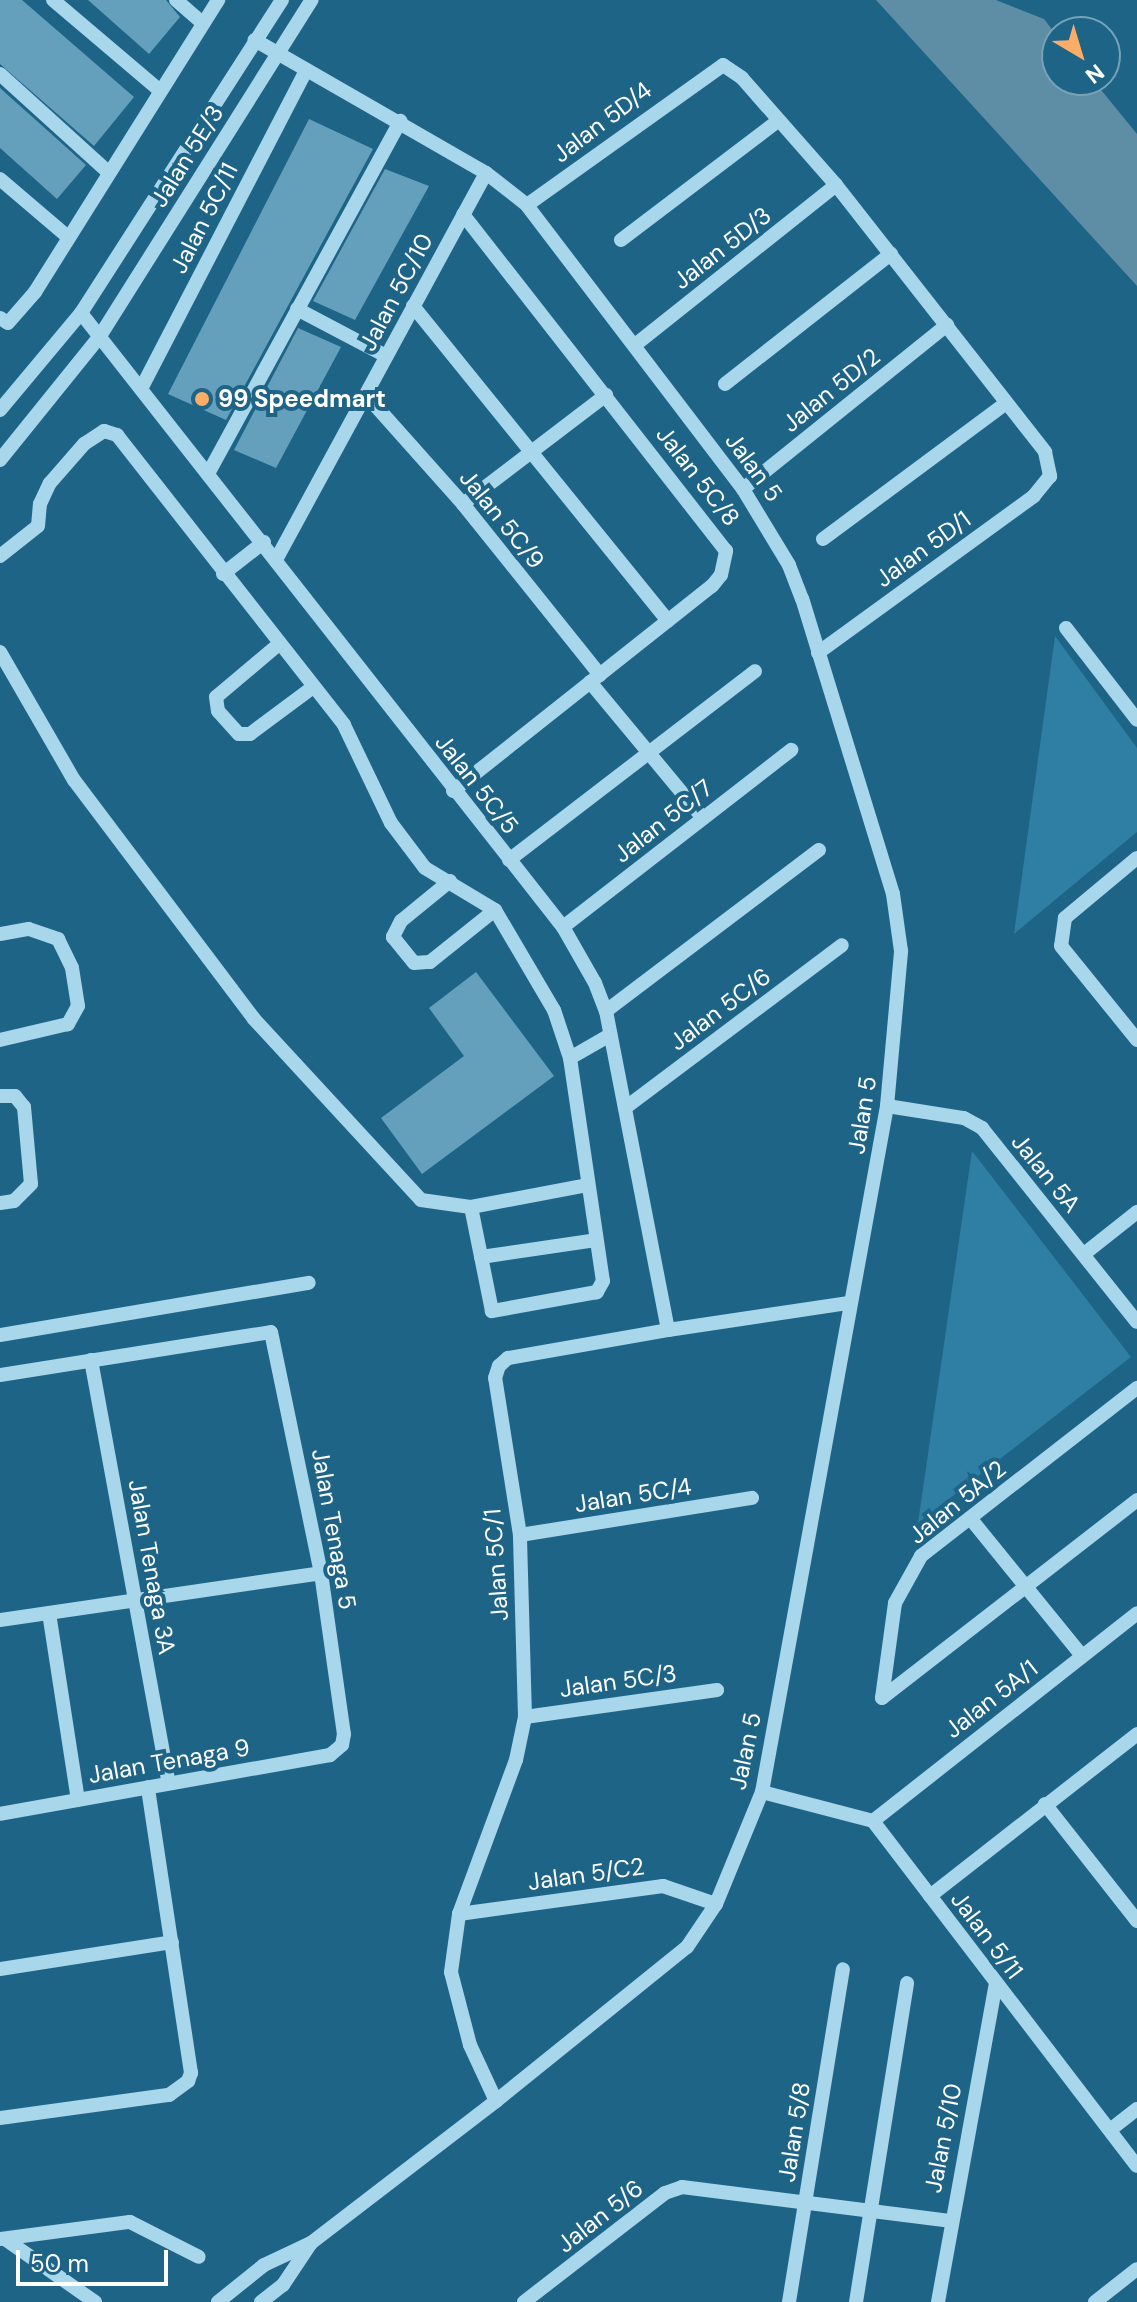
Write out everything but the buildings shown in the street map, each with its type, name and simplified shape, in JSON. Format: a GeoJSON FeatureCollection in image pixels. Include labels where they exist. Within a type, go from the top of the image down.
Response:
{"type":"FeatureCollection","features":[{"type":"Feature","properties":{"kind":"street"},"geometry":{"type":"LineString","coordinates":[[53,0],[158,89]]}},
{"type":"Feature","properties":{"kind":"street"},"geometry":{"type":"LineString","coordinates":[[176,0],[202,23]]}},
{"type":"Feature","properties":{"kind":"street"},"geometry":{"type":"LineString","coordinates":[[0,318],[8,323],[35,292],[158,89],[218,0]]}},
{"type":"Feature","properties":{"kind":"street","name":"Jalan 5E/3"},"geometry":{"type":"LineString","coordinates":[[0,410],[81,313],[282,0]]}},
{"type":"Feature","properties":{"kind":"street","name":"Jalan 5E/3"},"geometry":{"type":"LineString","coordinates":[[0,460],[100,336],[312,0]]}},
{"type":"Feature","properties":{"kind":"street","name":"Jalan 5"},"geometry":{"type":"LineString","coordinates":[[218,2302],[264,2265],[311,2243],[496,2101],[687,1947],[716,1904],[762,1792],[887,1106],[901,951],[893,894],[789,565],[743,489],[527,205],[486,173],[255,40]]}},
{"type":"Feature","properties":{"kind":"street","name":"Jalan 5D/4"},"geometry":{"type":"LineString","coordinates":[[527,205],[703,74],[723,65],[779,120]]}},
{"type":"Feature","properties":{"kind":"street","name":"Jalan 5C/11"},"geometry":{"type":"LineString","coordinates":[[142,387],[306,70]]}},
{"type":"Feature","properties":{"kind":"street"},"geometry":{"type":"LineString","coordinates":[[0,74],[107,171]]}},
{"type":"Feature","properties":{"kind":"street"},"geometry":{"type":"LineString","coordinates":[[621,240],[779,120],[836,185],[1006,403],[823,539]]}},
{"type":"Feature","properties":{"kind":"street"},"geometry":{"type":"LineString","coordinates":[[209,472],[400,121]]}},
{"type":"Feature","properties":{"kind":"street","name":"Jalan 5C/10"},"geometry":{"type":"LineString","coordinates":[[277,558],[486,173]]}},
{"type":"Feature","properties":{"kind":"street"},"geometry":{"type":"LineString","coordinates":[[0,179],[68,237]]}},
{"type":"Feature","properties":{"kind":"street","name":"Jalan 5D/3"},"geometry":{"type":"LineString","coordinates":[[635,345],[836,185]]}},
{"type":"Feature","properties":{"kind":"street","name":"Jalan 5C/8"},"geometry":{"type":"LineString","coordinates":[[453,791],[668,621],[721,575],[726,551],[463,214]]}},
{"type":"Feature","properties":{"kind":"street"},"geometry":{"type":"LineString","coordinates":[[725,384],[891,254]]}},
{"type":"Feature","properties":{"kind":"street"},"geometry":{"type":"LineString","coordinates":[[413,306],[534,450],[668,621]]}},
{"type":"Feature","properties":{"kind":"street"},"geometry":{"type":"LineString","coordinates":[[297,309],[386,356]]}},
{"type":"Feature","properties":{"kind":"street"},"geometry":{"type":"LineString","coordinates":[[81,313],[100,336]]}},
{"type":"Feature","properties":{"kind":"street","name":"Jalan 5D/2"},"geometry":{"type":"LineString","coordinates":[[743,489],[947,325]]}},
{"type":"Feature","properties":{"kind":"street","name":"Jalan 5C/5"},"geometry":{"type":"LineString","coordinates":[[100,336],[277,558],[453,791],[563,927],[606,1011],[668,1330]]}},
{"type":"Feature","properties":{"kind":"street","name":"Jalan 5C/9"},"geometry":{"type":"LineString","coordinates":[[366,395],[463,504],[647,751],[703,818]]}},
{"type":"Feature","properties":{"kind":"street"},"geometry":{"type":"LineString","coordinates":[[463,504],[606,395]]}},
{"type":"Feature","properties":{"kind":"street","name":"Jalan 5D/1"},"geometry":{"type":"LineString","coordinates":[[818,653],[1034,496],[1050,476],[1045,452],[1006,403]]}},
{"type":"Feature","properties":{"kind":"street"},"geometry":{"type":"LineString","coordinates":[[0,556],[38,526],[40,504],[50,483],[84,444],[104,431],[117,435],[344,725],[391,823],[425,868],[495,910],[554,1010],[570,1058],[603,1281],[597,1292],[492,1311],[471,1207]]}},
{"type":"Feature","properties":{"kind":"street"},"geometry":{"type":"LineString","coordinates":[[223,574],[264,542]]}},
{"type":"Feature","properties":{"kind":"street"},"geometry":{"type":"LineString","coordinates":[[1066,628],[1137,720]]}},
{"type":"Feature","properties":{"kind":"street"},"geometry":{"type":"LineString","coordinates":[[279,644],[216,697],[218,711],[239,734],[250,734],[313,687]]}},
{"type":"Feature","properties":{"kind":"street"},"geometry":{"type":"LineString","coordinates":[[0,652],[74,780],[254,1019],[421,1200],[471,1207],[587,1185]]}},
{"type":"Feature","properties":{"kind":"street"},"geometry":{"type":"LineString","coordinates":[[509,860],[755,671]]}},
{"type":"Feature","properties":{"kind":"street","name":"Jalan 5C/7"},"geometry":{"type":"LineString","coordinates":[[563,927],[791,750]]}},
{"type":"Feature","properties":{"kind":"street"},"geometry":{"type":"LineString","coordinates":[[606,1011],[819,850]]}},
{"type":"Feature","properties":{"kind":"street"},"geometry":{"type":"LineString","coordinates":[[1137,858],[1065,918],[1061,946],[1137,1040]]}},
{"type":"Feature","properties":{"kind":"street"},"geometry":{"type":"LineString","coordinates":[[450,881],[401,921],[393,937],[414,963],[430,962],[495,910]]}},
{"type":"Feature","properties":{"kind":"street"},"geometry":{"type":"LineString","coordinates":[[0,934],[29,929],[58,939],[72,968],[78,1006],[68,1024],[0,1040]]}},
{"type":"Feature","properties":{"kind":"street","name":"Jalan 5C/6"},"geometry":{"type":"LineString","coordinates":[[625,1108],[842,945]]}},
{"type":"Feature","properties":{"kind":"street"},"geometry":{"type":"LineString","coordinates":[[570,1058],[612,1043]]}},
{"type":"Feature","properties":{"kind":"street"},"geometry":{"type":"LineString","coordinates":[[0,1096],[15,1096],[24,1107],[31,1184],[14,1201],[0,1203]]}},
{"type":"Feature","properties":{"kind":"street","name":"Jalan 5A"},"geometry":{"type":"LineString","coordinates":[[887,1106],[972,1121],[1137,1322]]}},
{"type":"Feature","properties":{"kind":"street"},"geometry":{"type":"LineString","coordinates":[[1084,1254],[1137,1212]]}},
{"type":"Feature","properties":{"kind":"street"},"geometry":{"type":"LineString","coordinates":[[481,1257],[596,1240]]}},
{"type":"Feature","properties":{"kind":"street"},"geometry":{"type":"LineString","coordinates":[[0,1335],[309,1283]]}},
{"type":"Feature","properties":{"kind":"street","name":"Jalan 5C/1"},"geometry":{"type":"LineString","coordinates":[[496,2101],[458,2011],[451,1972],[459,1914],[516,1760],[525,1717],[520,1535],[495,1378],[499,1366],[508,1358],[849,1303]]}},
{"type":"Feature","properties":{"kind":"street","name":"Jalan Tenaga 5"},"geometry":{"type":"LineString","coordinates":[[91,1360],[261,1331],[276,1339],[321,1573],[342,1745]]}},
{"type":"Feature","properties":{"kind":"street"},"geometry":{"type":"LineString","coordinates":[[0,1375],[91,1360]]}},
{"type":"Feature","properties":{"kind":"street","name":"Jalan Tenaga 3A"},"geometry":{"type":"LineString","coordinates":[[91,1360],[169,1783]]}},
{"type":"Feature","properties":{"kind":"street","name":"Jalan 5A/2"},"geometry":{"type":"LineString","coordinates":[[1026,1587],[882,1698],[895,1603],[905,1579],[921,1556],[1137,1388]]}},
{"type":"Feature","properties":{"kind":"street","name":"Jalan 5C/4"},"geometry":{"type":"LineString","coordinates":[[520,1535],[752,1498]]}},
{"type":"Feature","properties":{"kind":"street"},"geometry":{"type":"LineString","coordinates":[[1026,1587],[1137,1500]]}},
{"type":"Feature","properties":{"kind":"street"},"geometry":{"type":"LineString","coordinates":[[970,1518],[1082,1656]]}},
{"type":"Feature","properties":{"kind":"street"},"geometry":{"type":"LineString","coordinates":[[0,1620],[321,1573]]}},
{"type":"Feature","properties":{"kind":"street"},"geometry":{"type":"LineString","coordinates":[[49,1613],[78,1800]]}},
{"type":"Feature","properties":{"kind":"street","name":"Jalan 5A/1"},"geometry":{"type":"LineString","coordinates":[[873,1821],[1137,1613]]}},
{"type":"Feature","properties":{"kind":"street","name":"Jalan 5C/3"},"geometry":{"type":"LineString","coordinates":[[525,1717],[717,1690]]}},
{"type":"Feature","properties":{"kind":"street"},"geometry":{"type":"LineString","coordinates":[[930,1896],[1137,1734]]}},
{"type":"Feature","properties":{"kind":"street","name":"Jalan Tenaga 9"},"geometry":{"type":"LineString","coordinates":[[0,1814],[330,1755],[342,1745]]}},
{"type":"Feature","properties":{"kind":"street"},"geometry":{"type":"LineString","coordinates":[[0,2118],[169,2095],[183,2088],[191,2073],[148,1787]]}},
{"type":"Feature","properties":{"kind":"street"},"geometry":{"type":"LineString","coordinates":[[762,1792],[873,1821]]}},
{"type":"Feature","properties":{"kind":"street"},"geometry":{"type":"LineString","coordinates":[[1045,1804],[1137,1921]]}},
{"type":"Feature","properties":{"kind":"street","name":"Jalan 5/11"},"geometry":{"type":"LineString","coordinates":[[873,1821],[1137,2166]]}},
{"type":"Feature","properties":{"kind":"street","name":"Jalan 5/C2"},"geometry":{"type":"LineString","coordinates":[[459,1914],[663,1886],[716,1904]]}},
{"type":"Feature","properties":{"kind":"street"},"geometry":{"type":"LineString","coordinates":[[0,1969],[172,1942]]}},
{"type":"Feature","properties":{"kind":"street","name":"Jalan 5/8"},"geometry":{"type":"LineString","coordinates":[[789,2302],[843,1969]]}},
{"type":"Feature","properties":{"kind":"street"},"geometry":{"type":"LineString","coordinates":[[856,2302],[907,1983]]}},
{"type":"Feature","properties":{"kind":"street","name":"Jalan 5/10"},"geometry":{"type":"LineString","coordinates":[[938,2302],[950,2221],[996,1983]]}},
{"type":"Feature","properties":{"kind":"street"},"geometry":{"type":"LineString","coordinates":[[1110,2130],[1137,2109]]}},
{"type":"Feature","properties":{"kind":"street","name":"Jalan 5/6"},"geometry":{"type":"LineString","coordinates":[[524,2302],[665,2193],[682,2187],[950,2221]]}},
{"type":"Feature","properties":{"kind":"street"},"geometry":{"type":"LineString","coordinates":[[2,2239],[130,2222],[199,2257]]}},
{"type":"Feature","properties":{"kind":"street"},"geometry":{"type":"LineString","coordinates":[[2,2239],[95,2302]]}},
{"type":"Feature","properties":{"kind":"street","name":"Jalan 5"},"geometry":{"type":"LineString","coordinates":[[261,2302],[283,2285],[311,2243]]}},
{"type":"Feature","properties":{"kind":"street"},"geometry":{"type":"LineString","coordinates":[[1095,2302],[1137,2269]]}},
{"type":"Feature","properties":{"kind":"shaded area"},"geometry":{"type":"Polygon","coordinates":[[[876,0],[996,0],[1041,18],[1041,96],[1106,96],[1137,134],[1137,286],[876,0]]]}},
{"type":"Feature","properties":{"kind":"shaded area"},"geometry":{"type":"Polygon","coordinates":[[[1055,636],[1137,748],[1137,832],[1014,934],[1055,636]]]}},
{"type":"Feature","properties":{"kind":"shaded area"},"geometry":{"type":"Polygon","coordinates":[[[972,1151],[1131,1357],[918,1523],[972,1151]]]}},
{"type":"Feature","properties":{"kind":"place","name":"99 Speedmart"},"geometry":{"type":"Point","coordinates":[202,399]}}]}
